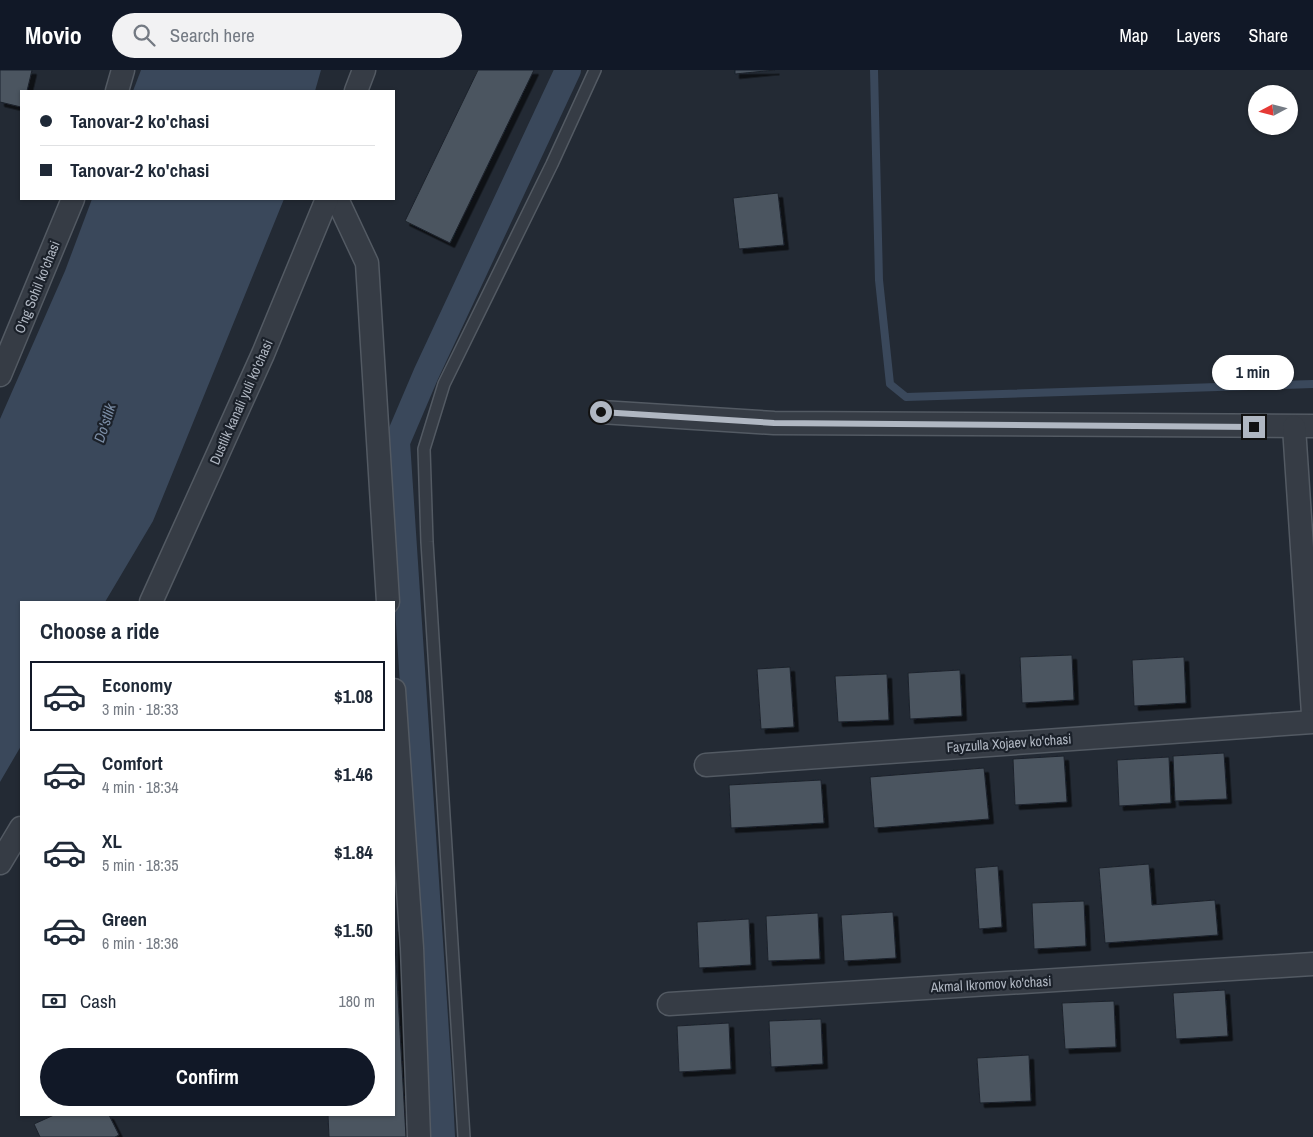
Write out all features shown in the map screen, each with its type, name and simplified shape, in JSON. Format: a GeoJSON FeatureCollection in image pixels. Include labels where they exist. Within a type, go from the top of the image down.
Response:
{"type":"FeatureCollection","features":[{"type":"Feature","properties":{"kind":"street"},"geometry":{"type":"LineString","coordinates":[[117,90],[124,70]]}},
{"type":"Feature","properties":{"kind":"street"},"geometry":{"type":"LineString","coordinates":[[356,90],[364,70]]}},
{"type":"Feature","properties":{"kind":"street","name":"O'ng Sohil ko'chasi"},"geometry":{"type":"LineString","coordinates":[[0,376],[73,200]]}},
{"type":"Feature","properties":{"kind":"street","name":"Dustlik kanali yuli ko'chasi"},"geometry":{"type":"LineString","coordinates":[[151,601],[263,354],[327,200]]}},
{"type":"Feature","properties":{"kind":"street"},"geometry":{"type":"LineString","coordinates":[[337,200],[366,263],[388,601]]}},
{"type":"Feature","properties":{"kind":"street"},"geometry":{"type":"LineString","coordinates":[[601,412],[774,423],[1304,427],[1313,714]]}},
{"type":"Feature","properties":{"kind":"street"},"geometry":{"type":"LineString","coordinates":[[395,704],[412,948],[419,1137]]}},
{"type":"Feature","properties":{"kind":"street","name":"Fayzulla Xojaev ko'chasi"},"geometry":{"type":"LineString","coordinates":[[706,765],[1313,722]]}},
{"type":"Feature","properties":{"kind":"street"},"geometry":{"type":"LineString","coordinates":[[0,863],[20,830]]}},
{"type":"Feature","properties":{"kind":"street","name":"Akmal Ikromov ko'chasi"},"geometry":{"type":"LineString","coordinates":[[669,1004],[1313,964]]}},
{"type":"Feature","properties":{"kind":"lane"},"geometry":{"type":"LineString","coordinates":[[464,1137],[427,542],[424,449],[444,384],[552,164],[595,70]]}},
{"type":"Feature","properties":{"kind":"water"},"geometry":{"type":"Polygon","coordinates":[[[141,70],[321,70],[315,90],[133,90],[141,70]]]}},
{"type":"Feature","properties":{"kind":"water","name":"Do'stlik"},"geometry":{"type":"Polygon","coordinates":[[[92,200],[284,200],[153,521],[106,601],[20,601],[20,748],[0,782],[0,419],[65,271],[92,200]]]}},
{"type":"Feature","properties":{"kind":"building"},"geometry":{"type":"Polygon","coordinates":[[[0,70],[32,70],[27,90],[20,90],[20,107],[0,102],[0,70]]]}},
{"type":"Feature","properties":{"kind":"building"},"geometry":{"type":"Polygon","coordinates":[[[478,70],[534,70],[450,243],[405,221],[478,70]]]}},
{"type":"Feature","properties":{"kind":"building"},"geometry":{"type":"Polygon","coordinates":[[[735,70],[775,70],[735,74],[735,70]]]}},
{"type":"Feature","properties":{"kind":"building"},"geometry":{"type":"Polygon","coordinates":[[[778,193],[784,245],[739,249],[733,198],[778,193]]]}},
{"type":"Feature","properties":{"kind":"building"},"geometry":{"type":"Polygon","coordinates":[[[1072,655],[1074,700],[1022,703],[1020,657],[1072,655]]]}},
{"type":"Feature","properties":{"kind":"building"},"geometry":{"type":"Polygon","coordinates":[[[1184,657],[1186,703],[1134,706],[1132,660],[1184,657]]]}},
{"type":"Feature","properties":{"kind":"building"},"geometry":{"type":"Polygon","coordinates":[[[790,667],[794,727],[761,729],[757,669],[790,667]]]}},
{"type":"Feature","properties":{"kind":"building"},"geometry":{"type":"Polygon","coordinates":[[[960,670],[962,716],[910,719],[908,673],[960,670]]]}},
{"type":"Feature","properties":{"kind":"building"},"geometry":{"type":"Polygon","coordinates":[[[887,674],[889,720],[838,722],[835,676],[887,674]]]}},
{"type":"Feature","properties":{"kind":"building"},"geometry":{"type":"Polygon","coordinates":[[[1224,753],[1227,799],[1175,801],[1173,756],[1224,753]]]}},
{"type":"Feature","properties":{"kind":"building"},"geometry":{"type":"Polygon","coordinates":[[[1064,756],[1067,802],[1015,805],[1013,759],[1064,756]]]}},
{"type":"Feature","properties":{"kind":"building"},"geometry":{"type":"Polygon","coordinates":[[[1169,757],[1171,803],[1119,806],[1117,760],[1169,757]]]}},
{"type":"Feature","properties":{"kind":"building"},"geometry":{"type":"Polygon","coordinates":[[[984,768],[989,819],[874,828],[870,777],[984,768]]]}},
{"type":"Feature","properties":{"kind":"building"},"geometry":{"type":"Polygon","coordinates":[[[821,780],[824,823],[731,828],[729,785],[821,780]]]}},
{"type":"Feature","properties":{"kind":"building"},"geometry":{"type":"Polygon","coordinates":[[[1149,864],[1152,905],[1215,900],[1218,935],[1105,943],[1099,868],[1149,864]]]}},
{"type":"Feature","properties":{"kind":"building"},"geometry":{"type":"Polygon","coordinates":[[[998,866],[1002,927],[979,929],[975,868],[998,866]]]}},
{"type":"Feature","properties":{"kind":"building"},"geometry":{"type":"Polygon","coordinates":[[[1084,901],[1086,946],[1034,949],[1032,903],[1084,901]]]}},
{"type":"Feature","properties":{"kind":"building"},"geometry":{"type":"Polygon","coordinates":[[[893,912],[896,958],[844,961],[841,915],[893,912]]]}},
{"type":"Feature","properties":{"kind":"building"},"geometry":{"type":"Polygon","coordinates":[[[818,913],[820,959],[768,961],[766,916],[818,913]]]}},
{"type":"Feature","properties":{"kind":"building"},"geometry":{"type":"Polygon","coordinates":[[[749,919],[751,965],[699,968],[697,922],[749,919]]]}},
{"type":"Feature","properties":{"kind":"building"},"geometry":{"type":"Polygon","coordinates":[[[395,944],[406,1137],[329,1137],[328,1116],[395,1116],[395,944]]]}},
{"type":"Feature","properties":{"kind":"building"},"geometry":{"type":"Polygon","coordinates":[[[1225,990],[1228,1036],[1176,1039],[1173,993],[1225,990]]]}},
{"type":"Feature","properties":{"kind":"building"},"geometry":{"type":"Polygon","coordinates":[[[1114,1001],[1116,1047],[1065,1049],[1062,1003],[1114,1001]]]}},
{"type":"Feature","properties":{"kind":"building"},"geometry":{"type":"Polygon","coordinates":[[[821,1019],[823,1064],[771,1067],[769,1021],[821,1019]]]}},
{"type":"Feature","properties":{"kind":"building"},"geometry":{"type":"Polygon","coordinates":[[[729,1023],[731,1069],[679,1072],[677,1026],[729,1023]]]}},
{"type":"Feature","properties":{"kind":"building"},"geometry":{"type":"Polygon","coordinates":[[[1029,1055],[1031,1101],[980,1103],[977,1058],[1029,1055]]]}},
{"type":"Feature","properties":{"kind":"building"},"geometry":{"type":"Polygon","coordinates":[[[52,1116],[110,1116],[119,1135],[115,1137],[40,1137],[34,1124],[52,1116]]]}},
{"type":"Feature","properties":{"kind":"waterway"},"geometry":{"type":"LineString","coordinates":[[442,1137],[397,442],[426,374],[568,70]]}},
{"type":"Feature","properties":{"kind":"waterway"},"geometry":{"type":"LineString","coordinates":[[874,70],[879,280],[890,384],[906,397],[1313,384]]}},
{"type":"Feature","properties":{"kind":"route"},"geometry":{"type":"LineString","coordinates":[[601,412],[774,423],[1254,427]]}}]}
